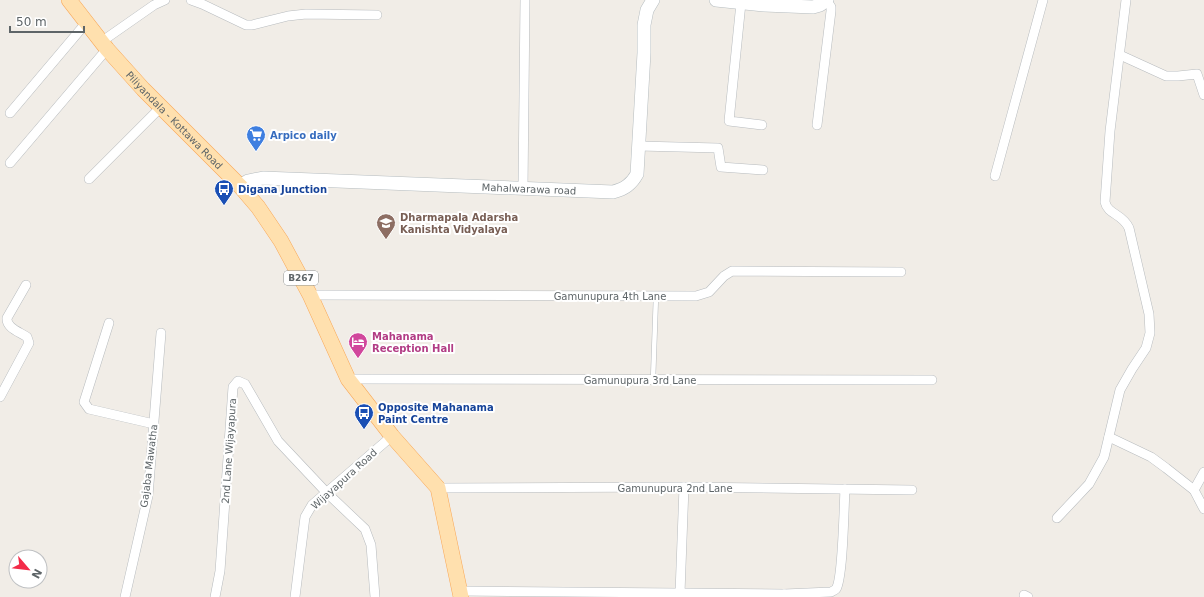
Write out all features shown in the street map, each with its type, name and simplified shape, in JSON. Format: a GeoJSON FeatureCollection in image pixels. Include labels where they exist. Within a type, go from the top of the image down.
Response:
{"type":"FeatureCollection","features":[{"type":"Feature","properties":{"kind":"main road","name":"Piliyandala - Kottawa Road"},"geometry":{"type":"LineString","coordinates":[[69,0],[104,46],[161,107],[240,186],[258,207],[281,241],[310,295],[348,379],[392,436],[438,488],[460,594]]}},
{"type":"Feature","properties":{"kind":"street"},"geometry":{"type":"LineString","coordinates":[[10,163],[104,46],[154,6],[165,0]]}},
{"type":"Feature","properties":{"kind":"street"},"geometry":{"type":"LineString","coordinates":[[191,0],[246,25],[252,25],[288,16],[306,14],[377,15]]}},
{"type":"Feature","properties":{"kind":"street"},"geometry":{"type":"LineString","coordinates":[[524,189],[525,0]]}},
{"type":"Feature","properties":{"kind":"street","name":"Mahalwarawa road"},"geometry":{"type":"LineString","coordinates":[[240,186],[248,181],[263,178],[613,192],[622,190],[633,182],[636,174],[644,53],[644,25],[647,10],[652,0]]}},
{"type":"Feature","properties":{"kind":"street"},"geometry":{"type":"LineString","coordinates":[[723,0],[741,3],[813,7],[820,5],[827,0],[831,7],[831,11],[817,125]]}},
{"type":"Feature","properties":{"kind":"street"},"geometry":{"type":"LineString","coordinates":[[995,176],[1043,0]]}},
{"type":"Feature","properties":{"kind":"street"},"geometry":{"type":"LineString","coordinates":[[1056,518],[1089,484],[1104,458],[1120,390],[1146,348],[1150,333],[1149,314],[1129,228],[1123,218],[1108,210],[1105,202],[1110,131],[1126,0]]}},
{"type":"Feature","properties":{"kind":"street"},"geometry":{"type":"LineString","coordinates":[[741,3],[729,121],[762,125]]}},
{"type":"Feature","properties":{"kind":"street"},"geometry":{"type":"LineString","coordinates":[[10,114],[86,23]]}},
{"type":"Feature","properties":{"kind":"street"},"geometry":{"type":"LineString","coordinates":[[1120,55],[1166,76],[1201,73],[1204,95]]}},
{"type":"Feature","properties":{"kind":"street"},"geometry":{"type":"LineString","coordinates":[[89,179],[161,107]]}},
{"type":"Feature","properties":{"kind":"street"},"geometry":{"type":"LineString","coordinates":[[639,146],[718,148],[721,168],[763,170]]}},
{"type":"Feature","properties":{"kind":"street","name":"Gamunupura 4th Lane"},"geometry":{"type":"LineString","coordinates":[[310,295],[696,296],[709,292],[724,276],[732,271],[901,272]]}},
{"type":"Feature","properties":{"kind":"street"},"geometry":{"type":"LineString","coordinates":[[0,397],[29,343],[27,337],[6,322],[26,284]]}},
{"type":"Feature","properties":{"kind":"street"},"geometry":{"type":"LineString","coordinates":[[109,323],[84,402],[89,409],[154,424]]}},
{"type":"Feature","properties":{"kind":"street","name":"Gajaba Mawatha"},"geometry":{"type":"LineString","coordinates":[[125,597],[148,496],[161,333]]}},
{"type":"Feature","properties":{"kind":"street","name":"Gamunupura 3rd Lane"},"geometry":{"type":"LineString","coordinates":[[348,379],[932,380]]}},
{"type":"Feature","properties":{"kind":"street","name":"2nd Lane Wijayapura"},"geometry":{"type":"LineString","coordinates":[[215,597],[220,572],[233,387],[238,380],[245,384],[278,441],[326,492],[365,529],[371,545],[375,597]]}},
{"type":"Feature","properties":{"kind":"street","name":"Wijayapura Road"},"geometry":{"type":"LineString","coordinates":[[296,597],[305,518],[312,505],[392,436]]}},
{"type":"Feature","properties":{"kind":"street"},"geometry":{"type":"LineString","coordinates":[[1109,437],[1151,457],[1194,490],[1204,509]]}},
{"type":"Feature","properties":{"kind":"street"},"geometry":{"type":"LineString","coordinates":[[1194,490],[1204,472]]}},
{"type":"Feature","properties":{"kind":"street"},"geometry":{"type":"LineString","coordinates":[[680,593],[684,487]]}},
{"type":"Feature","properties":{"kind":"street","name":"Gamunupura 2nd Lane"},"geometry":{"type":"LineString","coordinates":[[438,488],[684,487],[912,490]]}},
{"type":"Feature","properties":{"kind":"street"},"geometry":{"type":"LineString","coordinates":[[460,594],[680,593],[784,596],[831,592],[837,587],[841,570],[845,489]]}},
{"type":"Feature","properties":{"kind":"lane"},"geometry":{"type":"LineString","coordinates":[[653,380],[656,296]]}},
{"type":"Feature","properties":{"kind":"place","name":"Arpico daily"},"geometry":{"type":"Point","coordinates":[256,152]}},
{"type":"Feature","properties":{"kind":"place","name":"Digana Junction"},"geometry":{"type":"Point","coordinates":[224,206]}},
{"type":"Feature","properties":{"kind":"place","name":"Dharmapala Adarsha Kanishta Vidyalaya"},"geometry":{"type":"Point","coordinates":[386,240]}},
{"type":"Feature","properties":{"kind":"place","name":"Mahanama Reception Hall"},"geometry":{"type":"Point","coordinates":[358,359]}},
{"type":"Feature","properties":{"kind":"place","name":"Opposite Mahanama Paint Centre"},"geometry":{"type":"Point","coordinates":[364,430]}}]}
